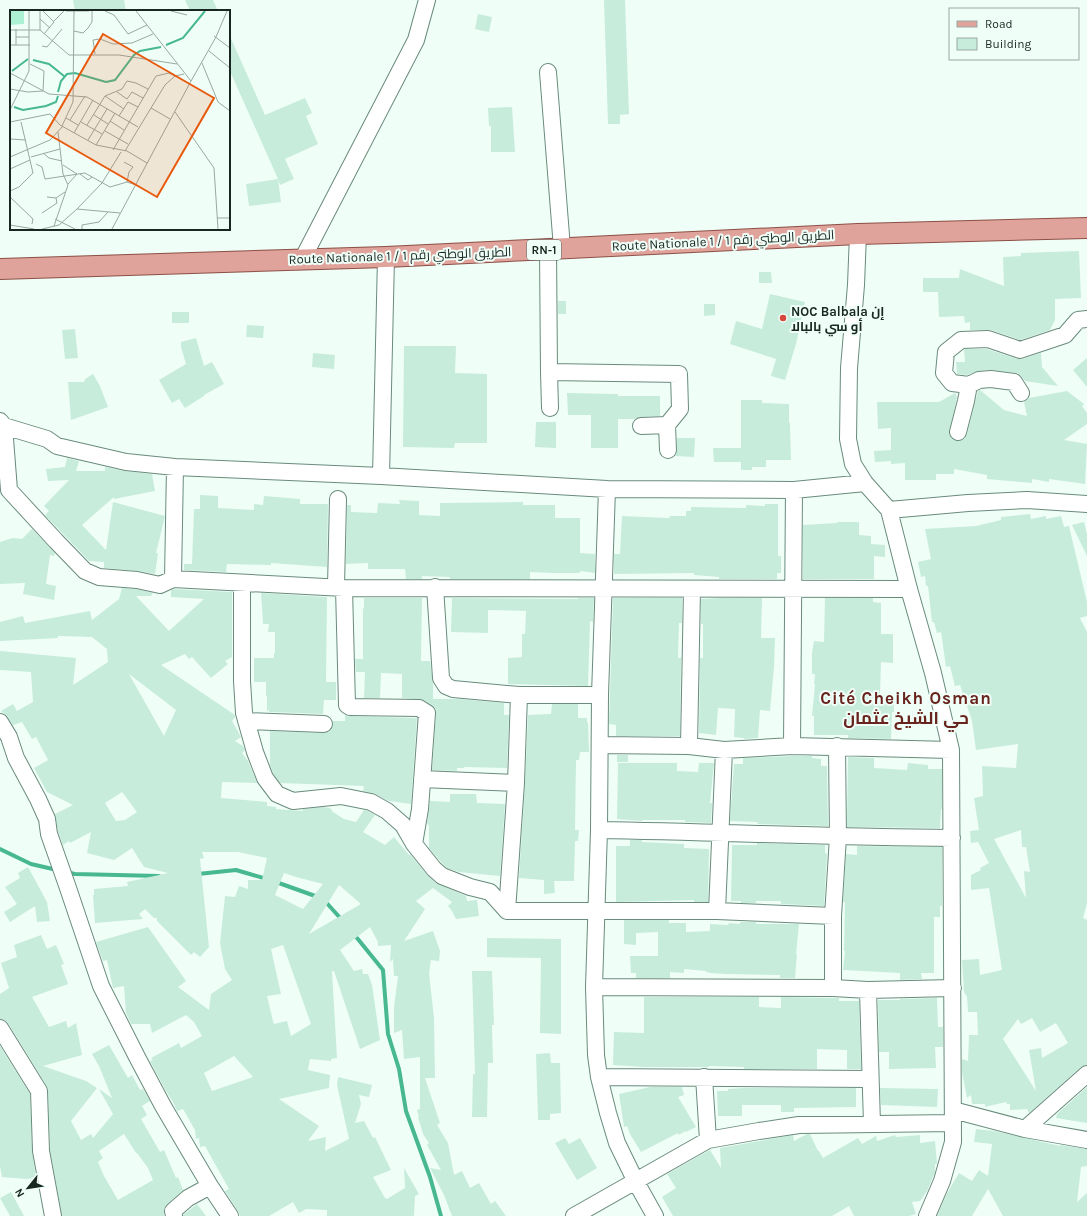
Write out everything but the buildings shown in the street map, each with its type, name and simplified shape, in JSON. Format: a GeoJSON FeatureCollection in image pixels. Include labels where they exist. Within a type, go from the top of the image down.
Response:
{"type":"FeatureCollection","features":[{"type":"Feature","properties":{"kind":"main road","name":"Route Nationale 1 / الطريق الوطني رقم 1"},"geometry":{"type":"LineString","coordinates":[[0,269],[386,257],[858,234],[1087,228]]}},
{"type":"Feature","properties":{"kind":"street"},"geometry":{"type":"LineString","coordinates":[[302,260],[416,40],[427,0]]}},
{"type":"Feature","properties":{"kind":"street"},"geometry":{"type":"LineString","coordinates":[[548,72],[555,249],[550,408]]}},
{"type":"Feature","properties":{"kind":"street"},"geometry":{"type":"LineString","coordinates":[[858,234],[856,285],[849,368],[848,439],[853,464],[865,483],[889,510],[909,589],[934,673],[951,750],[953,1142],[942,1181],[927,1216]]}},
{"type":"Feature","properties":{"kind":"street"},"geometry":{"type":"LineString","coordinates":[[382,476],[386,257]]}},
{"type":"Feature","properties":{"kind":"street"},"geometry":{"type":"LineString","coordinates":[[1021,393],[1014,382],[991,379],[978,380],[969,385],[952,383],[944,373],[946,352],[961,340],[988,339],[1020,350],[1065,335],[1078,320],[1087,319]]}},
{"type":"Feature","properties":{"kind":"street"},"geometry":{"type":"LineString","coordinates":[[550,372],[679,374],[680,410],[667,425],[668,450]]}},
{"type":"Feature","properties":{"kind":"street"},"geometry":{"type":"LineString","coordinates":[[958,432],[969,385]]}},
{"type":"Feature","properties":{"kind":"street"},"geometry":{"type":"LineString","coordinates":[[865,483],[794,490],[607,489],[382,476],[175,467],[126,462],[68,449],[57,446],[47,439],[2,423],[9,490],[86,571],[98,577],[137,580],[160,585],[173,579],[340,588],[435,587],[792,590],[909,589]]}},
{"type":"Feature","properties":{"kind":"street"},"geometry":{"type":"LineString","coordinates":[[641,426],[667,425]]}},
{"type":"Feature","properties":{"kind":"street"},"geometry":{"type":"LineString","coordinates":[[173,579],[175,467]]}},
{"type":"Feature","properties":{"kind":"street"},"geometry":{"type":"LineString","coordinates":[[607,489],[600,695],[601,745],[594,987],[596,1054],[599,1077],[617,1143],[655,1216]]}},
{"type":"Feature","properties":{"kind":"street"},"geometry":{"type":"LineString","coordinates":[[792,746],[792,590],[794,490]]}},
{"type":"Feature","properties":{"kind":"street"},"geometry":{"type":"LineString","coordinates":[[338,499],[340,588],[347,705],[350,707],[419,708],[427,713],[420,809],[414,844]]}},
{"type":"Feature","properties":{"kind":"street"},"geometry":{"type":"LineString","coordinates":[[889,510],[968,503],[1027,500],[1087,504]]}},
{"type":"Feature","properties":{"kind":"street"},"geometry":{"type":"LineString","coordinates":[[242,583],[242,681],[244,713],[255,752],[266,778],[277,794],[293,801],[341,796],[371,802],[387,811],[403,825],[414,844],[434,869],[442,876],[470,887],[490,892],[507,910],[718,911],[833,916]]}},
{"type":"Feature","properties":{"kind":"street"},"geometry":{"type":"LineString","coordinates":[[435,587],[440,678],[446,686],[453,689],[519,695],[600,695]]}},
{"type":"Feature","properties":{"kind":"street"},"geometry":{"type":"LineString","coordinates":[[689,746],[692,589]]}},
{"type":"Feature","properties":{"kind":"street"},"geometry":{"type":"LineString","coordinates":[[507,910],[516,783],[519,695]]}},
{"type":"Feature","properties":{"kind":"street"},"geometry":{"type":"LineString","coordinates":[[246,721],[324,724]]}},
{"type":"Feature","properties":{"kind":"street"},"geometry":{"type":"LineString","coordinates":[[0,722],[9,737],[16,758],[47,819],[49,834],[101,986],[159,1099],[210,1186],[230,1216]]}},
{"type":"Feature","properties":{"kind":"street"},"geometry":{"type":"LineString","coordinates":[[601,745],[689,746],[724,750],[792,746],[837,746],[951,750]]}},
{"type":"Feature","properties":{"kind":"street"},"geometry":{"type":"LineString","coordinates":[[833,988],[833,916],[838,837],[837,746]]}},
{"type":"Feature","properties":{"kind":"street"},"geometry":{"type":"LineString","coordinates":[[718,911],[724,750]]}},
{"type":"Feature","properties":{"kind":"street"},"geometry":{"type":"LineString","coordinates":[[422,779],[516,783]]}},
{"type":"Feature","properties":{"kind":"street"},"geometry":{"type":"LineString","coordinates":[[599,830],[720,832],[838,837],[952,838]]}},
{"type":"Feature","properties":{"kind":"street"},"geometry":{"type":"LineString","coordinates":[[594,987],[833,988],[868,990],[953,988]]}},
{"type":"Feature","properties":{"kind":"street"},"geometry":{"type":"LineString","coordinates":[[868,990],[872,1124]]}},
{"type":"Feature","properties":{"kind":"street"},"geometry":{"type":"LineString","coordinates":[[0,1028],[39,1091],[41,1151],[53,1216]]}},
{"type":"Feature","properties":{"kind":"street"},"geometry":{"type":"LineString","coordinates":[[1026,1129],[1087,1074]]}},
{"type":"Feature","properties":{"kind":"street"},"geometry":{"type":"LineString","coordinates":[[599,1077],[870,1079]]}},
{"type":"Feature","properties":{"kind":"street"},"geometry":{"type":"LineString","coordinates":[[704,1077],[708,1140]]}},
{"type":"Feature","properties":{"kind":"street"},"geometry":{"type":"LineString","coordinates":[[574,1216],[708,1140],[799,1125],[872,1124],[953,1116],[1087,1140]]}},
{"type":"Feature","properties":{"kind":"street"},"geometry":{"type":"LineString","coordinates":[[174,1216],[173,1211],[188,1198],[210,1186]]}},
{"type":"Feature","properties":{"kind":"waterway"},"geometry":{"type":"LineString","coordinates":[[0,849],[31,864],[57,870]]}},
{"type":"Feature","properties":{"kind":"waterway"},"geometry":{"type":"LineString","coordinates":[[198,874],[236,870],[267,879]]}},
{"type":"Feature","properties":{"kind":"waterway"},"geometry":{"type":"LineString","coordinates":[[66,872],[75,874],[159,876]]}},
{"type":"Feature","properties":{"kind":"waterway"},"geometry":{"type":"LineString","coordinates":[[276,882],[318,897]]}},
{"type":"Feature","properties":{"kind":"waterway"},"geometry":{"type":"LineString","coordinates":[[324,900],[342,920]]}},
{"type":"Feature","properties":{"kind":"waterway"},"geometry":{"type":"LineString","coordinates":[[353,933],[383,970],[388,1034],[399,1069],[406,1111],[430,1177],[441,1216]]}},
{"type":"Feature","properties":{"kind":"place","name":"NOC Balbala إن أو سي بالبالا"},"geometry":{"type":"Point","coordinates":[783,318]}},
{"type":"Feature","properties":{"kind":"district","name":"Cité Cheikh Osman حي الشيخ عثمان"},"geometry":{"type":"Point","coordinates":[906,708]}}]}
